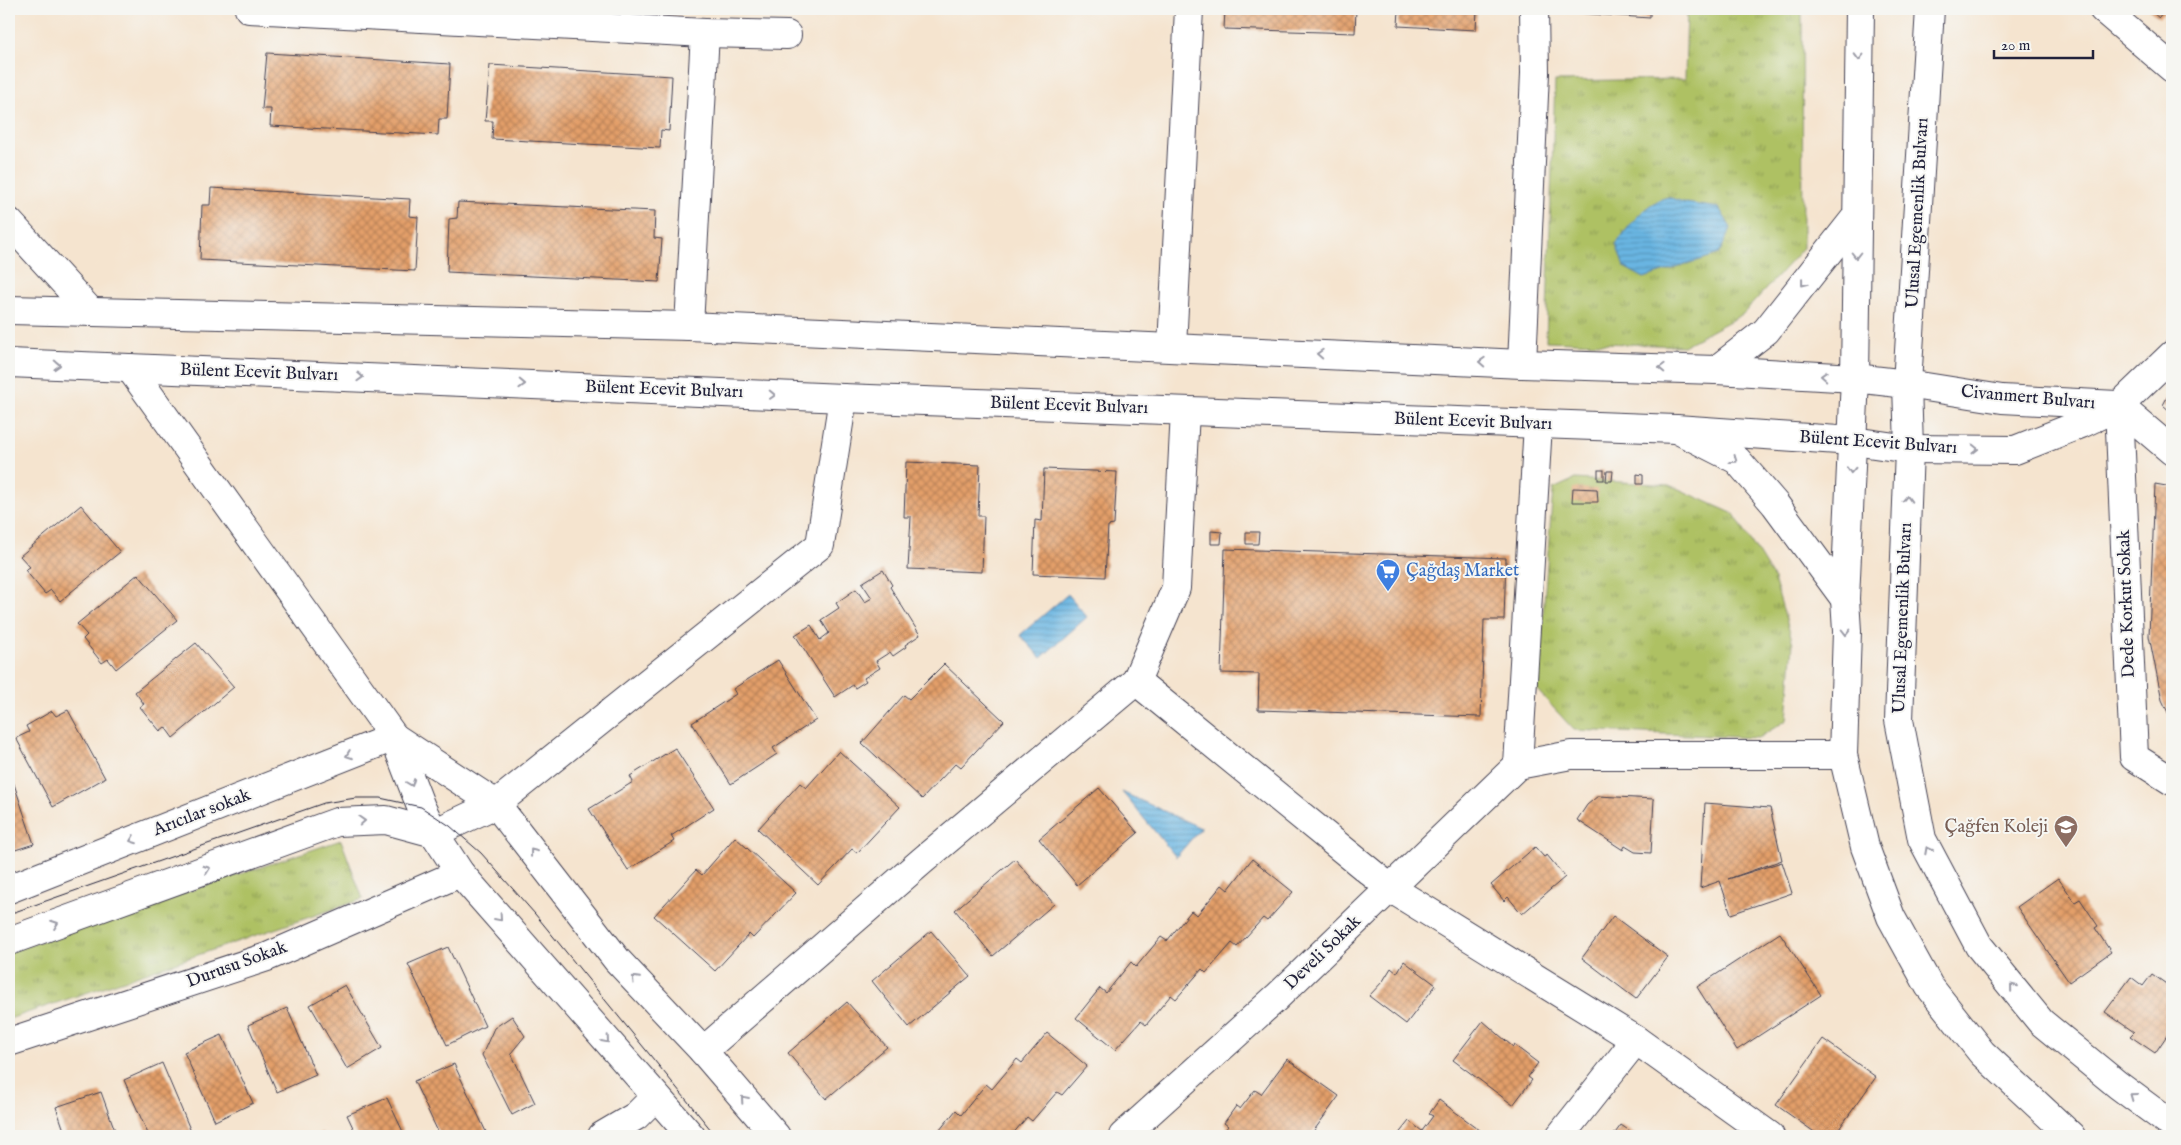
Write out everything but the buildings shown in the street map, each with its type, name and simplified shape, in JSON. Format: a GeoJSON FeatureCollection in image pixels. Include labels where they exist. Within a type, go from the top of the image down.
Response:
{"type":"FeatureCollection","features":[{"type":"Feature","properties":{"kind":"street"},"geometry":{"type":"LineString","coordinates":[[249,9],[705,33],[787,35]]}},
{"type":"Feature","properties":{"kind":"street"},"geometry":{"type":"LineString","coordinates":[[1172,347],[1189,9]]}},
{"type":"Feature","properties":{"kind":"street"},"geometry":{"type":"LineString","coordinates":[[1522,364],[1535,73],[1534,9]]}},
{"type":"Feature","properties":{"kind":"street"},"geometry":{"type":"LineString","coordinates":[[1860,9],[1855,378],[1845,599],[1847,631],[1843,755],[1865,847],[1891,917],[1929,986],[1982,1053],[2071,1136]]}},
{"type":"Feature","properties":{"kind":"street","name":"Ulusal Egemenlik Bulvarı"},"geometry":{"type":"LineString","coordinates":[[1930,9],[1908,384],[1909,448],[1899,720],[1922,839],[1979,946],[2041,1022],[2118,1085],[2172,1125]]}},
{"type":"Feature","properties":{"kind":"street"},"geometry":{"type":"LineString","coordinates":[[2102,9],[2172,68]]}},
{"type":"Feature","properties":{"kind":"street"},"geometry":{"type":"LineString","coordinates":[[688,326],[705,33]]}},
{"type":"Feature","properties":{"kind":"street"},"geometry":{"type":"LineString","coordinates":[[1716,370],[1766,331],[1856,217]]}},
{"type":"Feature","properties":{"kind":"street"},"geometry":{"type":"LineString","coordinates":[[9,222],[91,312]]}},
{"type":"Feature","properties":{"kind":"street"},"geometry":{"type":"LineString","coordinates":[[9,310],[688,326],[1522,364],[1716,370],[1855,378],[1908,384]]}},
{"type":"Feature","properties":{"kind":"street","name":"Bülent Ecevit Bulvarı"},"geometry":{"type":"LineString","coordinates":[[9,363],[843,398],[1676,429],[1853,441],[1909,448],[2015,450],[2082,424],[2119,406],[2172,355]]}},
{"type":"Feature","properties":{"kind":"street"},"geometry":{"type":"LineString","coordinates":[[130,368],[394,737],[420,807],[434,833],[460,873],[691,1136]]}},
{"type":"Feature","properties":{"kind":"street","name":"Civanmert Bulvarı"},"geometry":{"type":"LineString","coordinates":[[1908,384],[2002,399],[2119,406]]}},
{"type":"Feature","properties":{"kind":"street"},"geometry":{"type":"LineString","coordinates":[[9,941],[337,822],[386,820],[434,833],[496,804],[820,545],[843,398]]}},
{"type":"Feature","properties":{"kind":"street"},"geometry":{"type":"LineString","coordinates":[[2119,406],[2172,450]]}},
{"type":"Feature","properties":{"kind":"street","name":"Dede Korkut Sokak"},"geometry":{"type":"LineString","coordinates":[[2119,406],[2134,757],[2172,781]]}},
{"type":"Feature","properties":{"kind":"street"},"geometry":{"type":"LineString","coordinates":[[703,1052],[915,868],[1136,681],[1176,588],[1185,411]]}},
{"type":"Feature","properties":{"kind":"street"},"geometry":{"type":"LineString","coordinates":[[1538,424],[1518,765],[1571,755],[1843,755]]}},
{"type":"Feature","properties":{"kind":"street"},"geometry":{"type":"LineString","coordinates":[[1676,429],[1737,460],[1775,504],[1845,599]]}},
{"type":"Feature","properties":{"kind":"street"},"geometry":{"type":"LineString","coordinates":[[1136,681],[1390,888],[1636,1040],[1770,1136]]}},
{"type":"Feature","properties":{"kind":"street"},"geometry":{"type":"LineString","coordinates":[[394,737],[496,804],[617,960],[703,1052],[776,1136]]}},
{"type":"Feature","properties":{"kind":"street","name":"Arıcılar sokak"},"geometry":{"type":"LineString","coordinates":[[9,889],[394,737]]}},
{"type":"Feature","properties":{"kind":"street","name":"Develi Sokak"},"geometry":{"type":"LineString","coordinates":[[1123,1136],[1277,997],[1518,765]]}},
{"type":"Feature","properties":{"kind":"street","name":"Durusu Sokak"},"geometry":{"type":"LineString","coordinates":[[9,1042],[267,957],[460,873]]}},
{"type":"Feature","properties":{"kind":"street"},"geometry":{"type":"LineString","coordinates":[[1560,1136],[1636,1040]]}},
{"type":"Feature","properties":{"kind":"street"},"geometry":{"type":"LineString","coordinates":[[602,1136],[636,1116],[655,1097]]}},
{"type":"Feature","properties":{"kind":"green space"},"geometry":{"type":"Polygon","coordinates":[[[1687,9],[1802,9],[1803,248],[1743,314],[1683,346],[1546,341],[1555,81],[1685,79],[1687,9]]]}},
{"type":"Feature","properties":{"kind":"green space"},"geometry":{"type":"Polygon","coordinates":[[[1575,479],[1670,485],[1734,514],[1774,579],[1793,643],[1787,720],[1758,738],[1574,730],[1537,690],[1553,489],[1575,479]]]}},
{"type":"Feature","properties":{"kind":"green space"},"geometry":{"type":"Polygon","coordinates":[[[341,840],[363,899],[9,1019],[9,952],[341,840]]]}},
{"type":"Feature","properties":{"kind":"water"},"geometry":{"type":"Polygon","coordinates":[[[1668,197],[1686,203],[1719,208],[1731,228],[1719,254],[1644,278],[1624,267],[1616,244],[1632,222],[1645,209],[1659,200],[1668,197]]]}},
{"type":"Feature","properties":{"kind":"water"},"geometry":{"type":"Polygon","coordinates":[[[1068,594],[1087,617],[1041,658],[1020,635],[1068,594]]]}},
{"type":"Feature","properties":{"kind":"water"},"geometry":{"type":"Polygon","coordinates":[[[1122,792],[1201,828],[1176,857],[1122,792]]]}},
{"type":"Feature","properties":{"kind":"tram line"},"geometry":{"type":"LineString","coordinates":[[9,914],[324,803],[356,798],[380,798],[421,807],[450,826],[481,853],[535,914],[716,1136]]}},
{"type":"Feature","properties":{"kind":"place","name":"Çağdaş Market"},"geometry":{"type":"Point","coordinates":[1388,592]}},
{"type":"Feature","properties":{"kind":"place","name":"Çağfen Koleji"},"geometry":{"type":"Point","coordinates":[2066,848]}}]}
